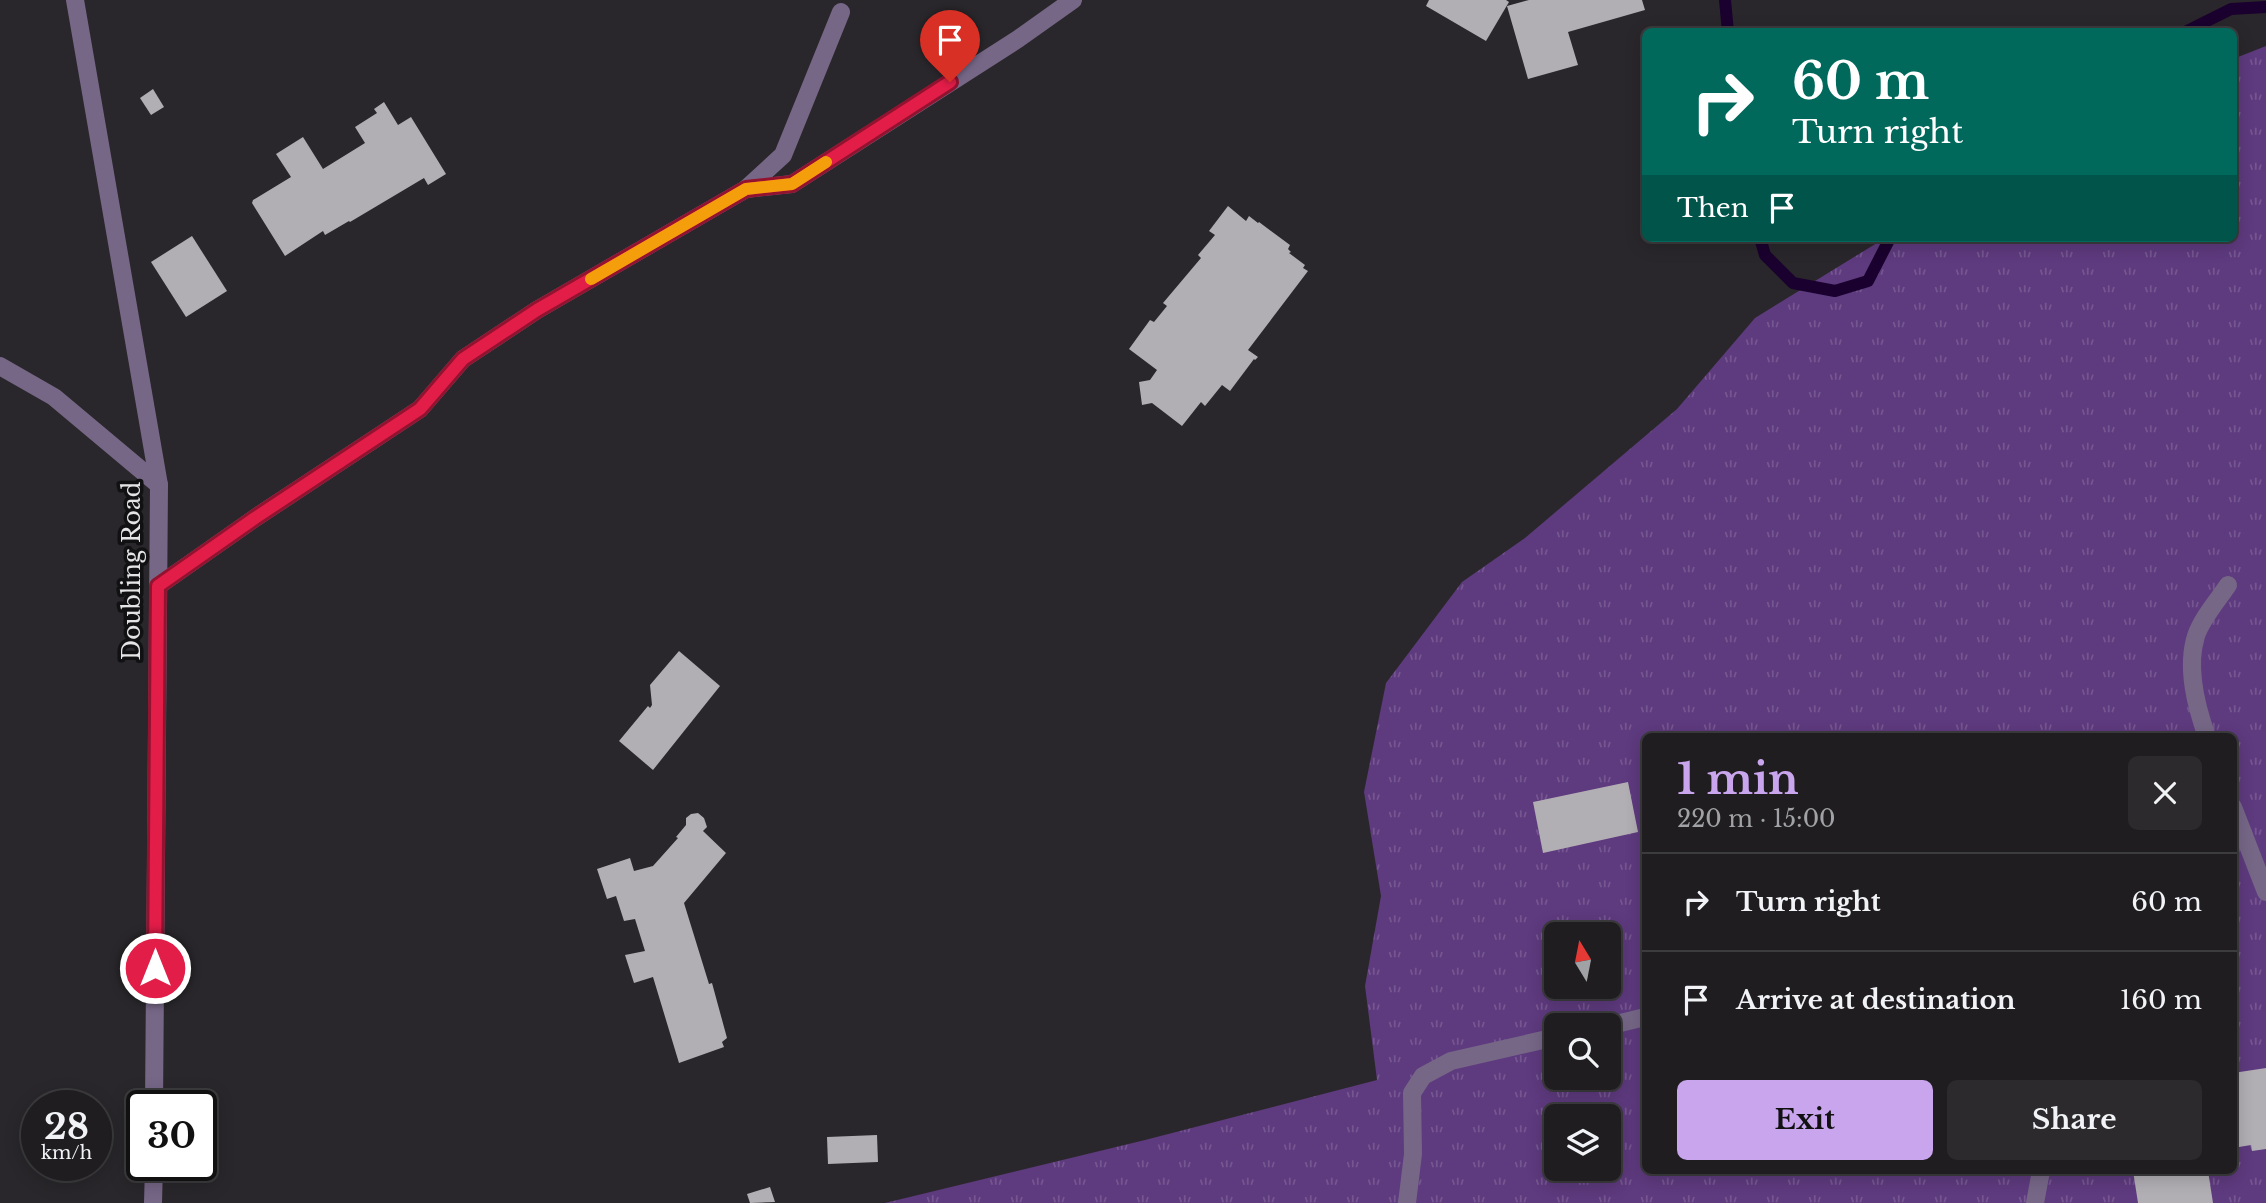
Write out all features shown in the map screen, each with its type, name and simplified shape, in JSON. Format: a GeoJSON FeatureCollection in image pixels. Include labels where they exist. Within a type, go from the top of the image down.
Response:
{"type":"FeatureCollection","features":[{"type":"Feature","properties":{"kind":"street","name":"Doubling Road"},"geometry":{"type":"LineString","coordinates":[[75,0],[159,485],[154,1090]]}},
{"type":"Feature","properties":{"kind":"street"},"geometry":{"type":"LineString","coordinates":[[746,189],[792,184],[1018,39],[1073,0]]}},
{"type":"Feature","properties":{"kind":"street"},"geometry":{"type":"LineString","coordinates":[[158,586],[420,409],[463,359],[537,310],[746,189],[783,155],[841,12]]}},
{"type":"Feature","properties":{"kind":"street"},"geometry":{"type":"LineString","coordinates":[[0,366],[54,397],[159,485]]}},
{"type":"Feature","properties":{"kind":"street"},"geometry":{"type":"LineString","coordinates":[[2206,733],[2192,675],[2196,635],[2228,585]]}},
{"type":"Feature","properties":{"kind":"street"},"geometry":{"type":"LineString","coordinates":[[2237,817],[2266,892]]}},
{"type":"Feature","properties":{"kind":"street"},"geometry":{"type":"LineString","coordinates":[[1621,1023],[1642,1018]]}},
{"type":"Feature","properties":{"kind":"street"},"geometry":{"type":"LineString","coordinates":[[1407,1203],[1413,1154],[1412,1093],[1423,1076],[1451,1061],[1544,1040]]}},
{"type":"Feature","properties":{"kind":"street"},"geometry":{"type":"LineString","coordinates":[[2035,1203],[2040,1174]]}},
{"type":"Feature","properties":{"kind":"street"},"geometry":{"type":"LineString","coordinates":[[153,1203],[154,1181]]}},
{"type":"Feature","properties":{"kind":"green space"},"geometry":{"type":"Polygon","coordinates":[[[2266,46],[2266,1203],[885,1203],[1377,1080],[1365,986],[1381,896],[1364,792],[1386,683],[1462,582],[1525,538],[1677,409],[1755,318],[1878,242],[2237,242],[2237,57],[2266,46]]]}},
{"type":"Feature","properties":{"kind":"building"},"geometry":{"type":"Polygon","coordinates":[[[1429,0],[1509,2],[1486,41],[1426,6],[1429,0]]]}},
{"type":"Feature","properties":{"kind":"building"},"geometry":{"type":"Polygon","coordinates":[[[1529,0],[1642,0],[1645,10],[1568,32],[1578,65],[1528,79],[1507,6],[1529,0]]]}},
{"type":"Feature","properties":{"kind":"building"},"geometry":{"type":"Polygon","coordinates":[[[153,89],[164,107],[151,115],[140,98],[153,89]]]}},
{"type":"Feature","properties":{"kind":"building"},"geometry":{"type":"Polygon","coordinates":[[[384,102],[398,125],[411,117],[446,174],[428,185],[424,178],[350,222],[325,235],[323,231],[285,256],[252,203],[291,177],[276,154],[303,137],[323,169],[365,143],[355,127],[377,113],[374,109],[384,102]]]}},
{"type":"Feature","properties":{"kind":"building"},"geometry":{"type":"Polygon","coordinates":[[[1228,206],[1246,221],[1249,216],[1290,245],[1289,253],[1305,265],[1303,268],[1308,271],[1248,350],[1258,357],[1230,391],[1222,385],[1205,406],[1201,402],[1182,426],[1152,403],[1142,405],[1139,382],[1150,380],[1157,370],[1129,349],[1150,320],[1154,322],[1167,306],[1163,303],[1201,258],[1198,255],[1215,235],[1209,231],[1228,206]]]}},
{"type":"Feature","properties":{"kind":"building"},"geometry":{"type":"Polygon","coordinates":[[[192,236],[227,291],[186,317],[151,262],[192,236]]]}},
{"type":"Feature","properties":{"kind":"building"},"geometry":{"type":"Polygon","coordinates":[[[679,651],[720,686],[653,770],[619,741],[648,706],[650,708],[652,705],[650,685],[679,651]]]}},
{"type":"Feature","properties":{"kind":"building"},"geometry":{"type":"Polygon","coordinates":[[[1628,782],[1638,832],[1543,853],[1533,802],[1628,782]]]}},
{"type":"Feature","properties":{"kind":"building"},"geometry":{"type":"Polygon","coordinates":[[[698,813],[704,818],[707,827],[703,831],[726,853],[684,903],[709,984],[712,983],[727,1038],[722,1042],[724,1047],[679,1063],[653,977],[634,983],[625,955],[645,951],[635,919],[624,921],[616,896],[607,899],[597,869],[630,858],[634,871],[653,866],[678,838],[676,837],[686,825],[686,818],[698,813]]]}},
{"type":"Feature","properties":{"kind":"building"},"geometry":{"type":"Polygon","coordinates":[[[2266,1068],[2266,1149],[2252,1151],[2251,1145],[2237,1147],[2237,1072],[2266,1068]]]}},
{"type":"Feature","properties":{"kind":"building"},"geometry":{"type":"Polygon","coordinates":[[[877,1135],[878,1162],[828,1164],[827,1137],[877,1135]]]}},
{"type":"Feature","properties":{"kind":"building"},"geometry":{"type":"Polygon","coordinates":[[[2133,1174],[2208,1174],[2213,1203],[2138,1203],[2133,1174]]]}},
{"type":"Feature","properties":{"kind":"building"},"geometry":{"type":"Polygon","coordinates":[[[770,1187],[775,1202],[750,1203],[747,1194],[770,1187]]]}},
{"type":"Feature","properties":{"kind":"waterway"},"geometry":{"type":"LineString","coordinates":[[1725,0],[1728,28]]}},
{"type":"Feature","properties":{"kind":"waterway"},"geometry":{"type":"LineString","coordinates":[[2193,28],[2231,9],[2266,7]]}},
{"type":"Feature","properties":{"kind":"waterway"},"geometry":{"type":"LineString","coordinates":[[1761,242],[1765,255],[1793,283],[1835,291],[1868,281],[1888,242]]}},
{"type":"Feature","properties":{"kind":"slow traffic"},"geometry":{"type":"LineString","coordinates":[[591,279],[746,189],[792,184],[826,162]]}},
{"type":"Feature","properties":{"kind":"route"},"geometry":{"type":"LineString","coordinates":[[155,968],[158,586],[420,409],[463,359],[537,310],[746,189],[792,184],[950,82]]}}]}
